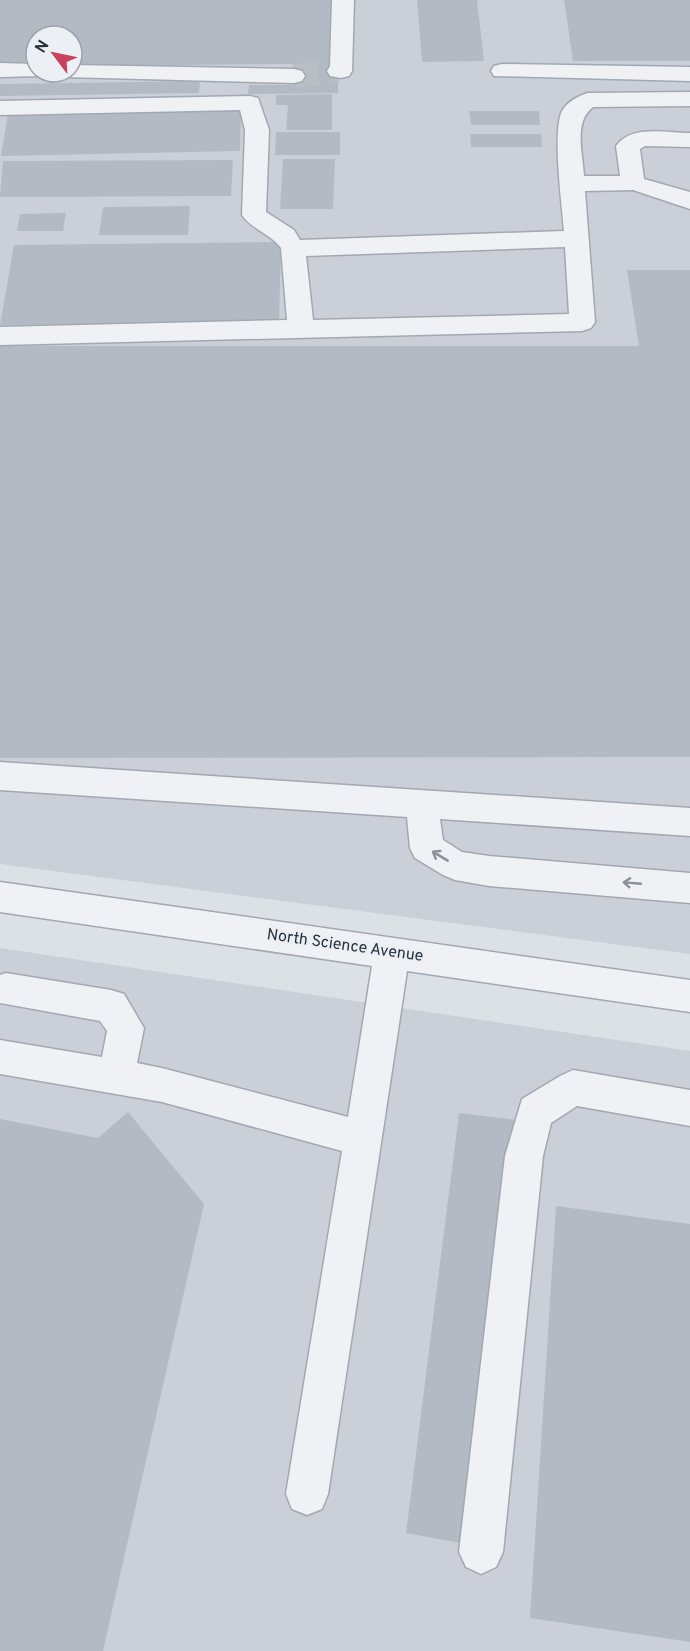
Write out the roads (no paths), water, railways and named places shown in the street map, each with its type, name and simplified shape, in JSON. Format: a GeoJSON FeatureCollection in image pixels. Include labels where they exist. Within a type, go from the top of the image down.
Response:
{"type":"FeatureCollection","features":[{"type":"Feature","properties":{"kind":"street"},"geometry":{"type":"LineString","coordinates":[[338,71],[341,71],[343,0]]}},
{"type":"Feature","properties":{"kind":"street"},"geometry":{"type":"LineString","coordinates":[[0,70],[24,71]]}},
{"type":"Feature","properties":{"kind":"street"},"geometry":{"type":"LineString","coordinates":[[502,71],[690,74]]}},
{"type":"Feature","properties":{"kind":"street"},"geometry":{"type":"LineString","coordinates":[[84,72],[294,76]]}},
{"type":"Feature","properties":{"kind":"street"},"geometry":{"type":"LineString","coordinates":[[0,336],[582,322],[569,123],[574,110],[588,100],[690,99]]}},
{"type":"Feature","properties":{"kind":"street"},"geometry":{"type":"LineString","coordinates":[[0,108],[250,103],[257,130],[254,215],[285,236],[292,248],[301,329]]}},
{"type":"Feature","properties":{"kind":"street"},"geometry":{"type":"LineString","coordinates":[[633,183],[628,146],[632,142],[640,139],[690,140]]}},
{"type":"Feature","properties":{"kind":"street"},"geometry":{"type":"LineString","coordinates":[[573,184],[633,183],[690,201]]}},
{"type":"Feature","properties":{"kind":"street"},"geometry":{"type":"LineString","coordinates":[[292,248],[577,238]]}},
{"type":"Feature","properties":{"kind":"street"},"geometry":{"type":"LineString","coordinates":[[0,776],[690,822]]}},
{"type":"Feature","properties":{"kind":"street"},"geometry":{"type":"LineString","coordinates":[[422,804],[427,848],[455,865],[489,871],[690,888]]}},
{"type":"Feature","properties":{"kind":"street","name":"North Science Avenue"},"geometry":{"type":"LineString","coordinates":[[0,897],[690,996]]}},
{"type":"Feature","properties":{"kind":"street"},"geometry":{"type":"LineString","coordinates":[[307,1494],[392,953]]}},
{"type":"Feature","properties":{"kind":"street"},"geometry":{"type":"LineString","coordinates":[[6,989],[111,1006],[126,1028],[117,1075]]}},
{"type":"Feature","properties":{"kind":"street"},"geometry":{"type":"LineString","coordinates":[[0,1057],[117,1075],[363,1139]]}},
{"type":"Feature","properties":{"kind":"street"},"geometry":{"type":"LineString","coordinates":[[481,1552],[524,1156],[535,1112],[573,1088],[690,1107]]}},
{"type":"Feature","properties":{"kind":"tunnel"},"geometry":{"type":"LineString","coordinates":[[294,76],[338,71]]}}]}
